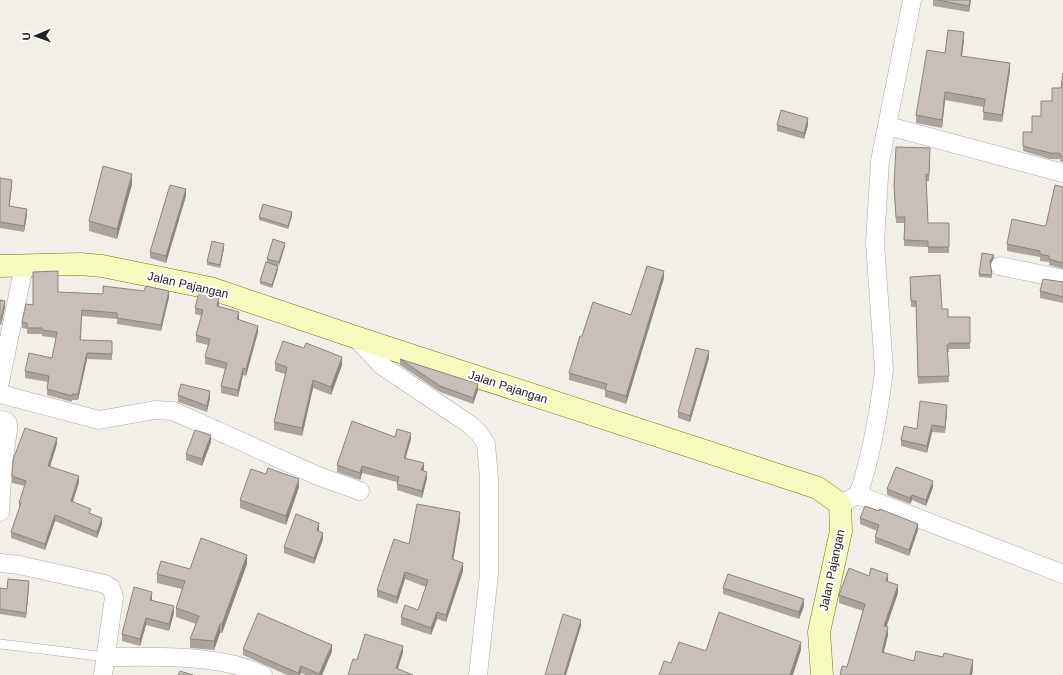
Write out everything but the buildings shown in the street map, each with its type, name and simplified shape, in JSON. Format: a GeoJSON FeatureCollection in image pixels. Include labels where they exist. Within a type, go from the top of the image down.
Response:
{"type":"FeatureCollection","features":[{"type":"Feature","properties":{"kind":"main road","name":"Jalan Pajangan"},"geometry":{"type":"LineString","coordinates":[[0,266],[80,264],[102,266],[210,288],[355,337],[818,488],[849,500],[818,632],[822,675]]}},
{"type":"Feature","properties":{"kind":"street"},"geometry":{"type":"LineString","coordinates":[[910,1],[888,126],[880,161],[875,243],[884,370],[868,465],[849,500],[1063,574]]}},
{"type":"Feature","properties":{"kind":"street"},"geometry":{"type":"LineString","coordinates":[[888,126],[1063,173]]}},
{"type":"Feature","properties":{"kind":"street"},"geometry":{"type":"LineString","coordinates":[[0,382],[24,266]]}},
{"type":"Feature","properties":{"kind":"street"},"geometry":{"type":"LineString","coordinates":[[1000,266],[1063,279]]}},
{"type":"Feature","properties":{"kind":"street"},"geometry":{"type":"LineString","coordinates":[[355,337],[381,365],[469,424],[479,433],[486,444],[489,479],[489,574],[478,675]]}},
{"type":"Feature","properties":{"kind":"street"},"geometry":{"type":"LineString","coordinates":[[0,394],[99,420],[155,410],[173,412],[318,476],[360,491]]}},
{"type":"Feature","properties":{"kind":"street"},"geometry":{"type":"LineString","coordinates":[[0,512],[3,464],[3,425]]}},
{"type":"Feature","properties":{"kind":"street"},"geometry":{"type":"LineString","coordinates":[[0,563],[19,565],[104,584],[111,588],[114,597],[103,675]]}},
{"type":"Feature","properties":{"kind":"street"},"geometry":{"type":"LineString","coordinates":[[106,657],[166,657],[216,661],[233,664],[263,675]]}},
{"type":"Feature","properties":{"kind":"lane"},"geometry":{"type":"LineString","coordinates":[[0,644],[106,657]]}}]}
